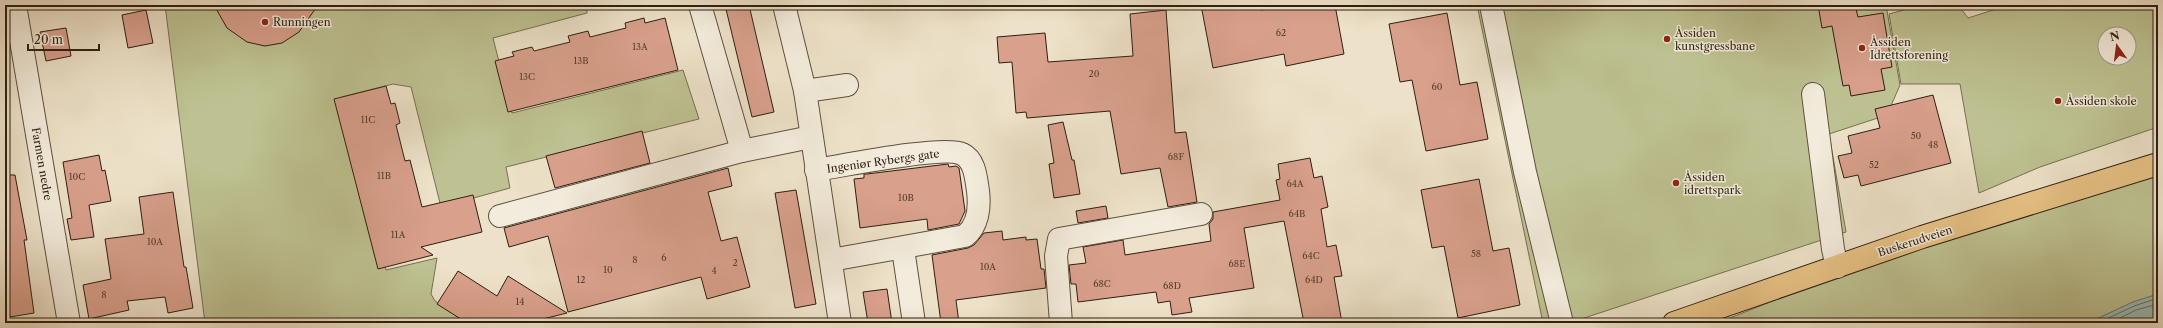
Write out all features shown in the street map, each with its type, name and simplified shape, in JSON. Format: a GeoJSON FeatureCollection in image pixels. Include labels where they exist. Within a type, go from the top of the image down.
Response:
{"type":"FeatureCollection","features":[{"type":"Feature","properties":{"kind":"main road","name":"Buskerudveien"},"geometry":{"type":"LineString","coordinates":[[1674,323],[1922,238],[2158,164]]}},
{"type":"Feature","properties":{"kind":"street","name":"Farmen nedre"},"geometry":{"type":"LineString","coordinates":[[14,5],[69,323]]}},
{"type":"Feature","properties":{"kind":"street"},"geometry":{"type":"LineString","coordinates":[[700,5],[742,151]]}},
{"type":"Feature","properties":{"kind":"street","name":"Ingeniør Rybergs gate"},"geometry":{"type":"LineString","coordinates":[[784,5],[805,91],[840,323]]}},
{"type":"Feature","properties":{"kind":"street"},"geometry":{"type":"LineString","coordinates":[[1491,5],[1525,172],[1562,323]]}},
{"type":"Feature","properties":{"kind":"street"},"geometry":{"type":"LineString","coordinates":[[805,91],[847,85]]}},
{"type":"Feature","properties":{"kind":"street"},"geometry":{"type":"LineString","coordinates":[[1813,94],[1833,249],[1837,267]]}},
{"type":"Feature","properties":{"kind":"street"},"geometry":{"type":"LineString","coordinates":[[500,216],[742,151],[811,137]]}},
{"type":"Feature","properties":{"kind":"street","name":"Ingeniør Rybergs gate"},"geometry":{"type":"LineString","coordinates":[[816,170],[912,155],[952,151],[962,154],[970,161],[975,175],[979,201],[976,221],[971,232],[965,236],[903,249],[831,260]]}},
{"type":"Feature","properties":{"kind":"street"},"geometry":{"type":"LineString","coordinates":[[1061,323],[1056,256],[1059,239],[1201,214]]}},
{"type":"Feature","properties":{"kind":"street"},"geometry":{"type":"LineString","coordinates":[[903,249],[914,323]]}},
{"type":"Feature","properties":{"kind":"green space"},"geometry":{"type":"Polygon","coordinates":[[[165,5],[587,5],[587,13],[493,38],[512,113],[683,70],[699,119],[506,167],[510,188],[441,207],[411,87],[393,84],[342,97],[386,270],[437,258],[431,294],[435,301],[466,323],[205,323],[165,5]]]}},
{"type":"Feature","properties":{"kind":"green space","name":"Åssiden idrettspark"},"geometry":{"type":"Polygon","coordinates":[[[1477,5],[1886,5],[1900,85],[1887,115],[1829,134],[1846,232],[1569,323],[1543,323],[1477,5]]]}},
{"type":"Feature","properties":{"kind":"green space","name":"Åssiden skole"},"geometry":{"type":"Polygon","coordinates":[[[1922,5],[1958,5],[1968,18],[2009,5],[2158,5],[2158,127],[2040,167],[1979,193],[1960,84],[1901,84],[1889,14],[1922,5]]]}},
{"type":"Feature","properties":{"kind":"green space"},"geometry":{"type":"Polygon","coordinates":[[[2158,172],[2158,294],[2133,302],[2088,323],[1717,323],[1844,273],[2158,172]]]}},
{"type":"Feature","properties":{"kind":"water"},"geometry":{"type":"Polygon","coordinates":[[[2158,294],[2158,323],[2088,323],[2133,302],[2158,294]]]}},
{"type":"Feature","properties":{"kind":"building","name":"Runningen"},"geometry":{"type":"Polygon","coordinates":[[[214,5],[318,5],[299,32],[282,43],[265,46],[247,42],[227,28],[214,5]]]}},
{"type":"Feature","properties":{"kind":"building"},"geometry":{"type":"Polygon","coordinates":[[[725,5],[749,5],[774,112],[752,117],[725,5]]]}},
{"type":"Feature","properties":{"kind":"building"},"geometry":{"type":"Polygon","coordinates":[[[1201,5],[1260,5],[1261,10],[1289,5],[1335,5],[1344,54],[1286,66],[1284,54],[1213,68],[1201,5]]]}},
{"type":"Feature","properties":{"kind":"building","name":"Åssiden Idrettsforening"},"geometry":{"type":"Polygon","coordinates":[[[1818,5],[1855,5],[1858,17],[1883,13],[1892,67],[1881,69],[1885,90],[1851,96],[1849,85],[1843,86],[1832,26],[1822,28],[1818,5]]]}},
{"type":"Feature","properties":{"kind":"building"},"geometry":{"type":"Polygon","coordinates":[[[146,10],[153,43],[128,48],[122,15],[146,10]]]}},
{"type":"Feature","properties":{"kind":"building"},"geometry":{"type":"Polygon","coordinates":[[[1166,10],[1175,133],[1186,132],[1197,202],[1168,207],[1160,168],[1121,174],[1110,111],[1027,118],[1026,112],[1016,113],[1012,62],[999,63],[997,37],[1045,33],[1048,62],[1133,56],[1130,14],[1166,10]]]}},
{"type":"Feature","properties":{"kind":"building"},"geometry":{"type":"Polygon","coordinates":[[[1447,13],[1460,85],[1477,82],[1488,139],[1426,151],[1412,80],[1400,82],[1389,24],[1447,13]]]}},
{"type":"Feature","properties":{"kind":"building"},"geometry":{"type":"Polygon","coordinates":[[[644,18],[645,23],[665,18],[678,70],[508,112],[495,61],[514,56],[512,52],[532,47],[534,51],[570,42],[568,36],[588,31],[590,37],[626,28],[625,23],[644,18]]]}},
{"type":"Feature","properties":{"kind":"building"},"geometry":{"type":"Polygon","coordinates":[[[66,28],[71,56],[46,61],[40,32],[66,28]]]}},
{"type":"Feature","properties":{"kind":"building"},"geometry":{"type":"Polygon","coordinates":[[[386,86],[391,104],[395,103],[400,123],[396,125],[405,161],[410,160],[422,207],[473,195],[482,232],[421,247],[433,255],[378,269],[334,99],[386,86]]]}},
{"type":"Feature","properties":{"kind":"building"},"geometry":{"type":"Polygon","coordinates":[[[1933,95],[1951,163],[1861,186],[1858,175],[1844,178],[1838,156],[1852,153],[1848,136],[1880,128],[1875,109],[1933,95]]]}},
{"type":"Feature","properties":{"kind":"building"},"geometry":{"type":"Polygon","coordinates":[[[1063,122],[1072,160],[1074,160],[1080,194],[1054,198],[1049,164],[1054,163],[1048,125],[1063,122]]]}},
{"type":"Feature","properties":{"kind":"building"},"geometry":{"type":"Polygon","coordinates":[[[642,131],[650,163],[555,188],[546,156],[642,131]]]}},
{"type":"Feature","properties":{"kind":"building"},"geometry":{"type":"Polygon","coordinates":[[[99,155],[102,171],[105,170],[111,201],[89,205],[94,237],[71,240],[67,219],[72,218],[63,162],[99,155]]]}},
{"type":"Feature","properties":{"kind":"building"},"geometry":{"type":"Polygon","coordinates":[[[1310,158],[1314,178],[1322,176],[1328,207],[1321,209],[1327,247],[1336,245],[1342,276],[1334,277],[1342,323],[1304,323],[1284,221],[1244,228],[1254,288],[1189,298],[1192,312],[1172,315],[1170,301],[1158,303],[1156,292],[1078,302],[1076,284],[1071,284],[1069,265],[1086,263],[1083,247],[1123,240],[1125,255],[1211,241],[1209,224],[1213,219],[1213,212],[1280,200],[1276,180],[1280,179],[1278,164],[1310,158]]]}},
{"type":"Feature","properties":{"kind":"building"},"geometry":{"type":"Polygon","coordinates":[[[948,164],[949,167],[956,166],[959,168],[965,211],[959,224],[928,230],[927,219],[860,228],[854,179],[864,178],[864,174],[948,164]]]}},
{"type":"Feature","properties":{"kind":"building"},"geometry":{"type":"Polygon","coordinates":[[[728,168],[732,186],[708,192],[721,241],[737,237],[750,287],[707,299],[701,277],[568,312],[548,236],[509,247],[504,228],[728,168]]]}},
{"type":"Feature","properties":{"kind":"building"},"geometry":{"type":"Polygon","coordinates":[[[5,175],[15,175],[27,240],[24,240],[34,313],[10,317],[5,284],[5,175]]]}},
{"type":"Feature","properties":{"kind":"building"},"geometry":{"type":"Polygon","coordinates":[[[1479,179],[1493,251],[1509,248],[1520,305],[1458,318],[1444,246],[1432,248],[1421,190],[1479,179]]]}},
{"type":"Feature","properties":{"kind":"building"},"geometry":{"type":"Polygon","coordinates":[[[796,190],[816,304],[795,308],[775,193],[796,190]]]}},
{"type":"Feature","properties":{"kind":"building"},"geometry":{"type":"Polygon","coordinates":[[[173,192],[184,267],[186,267],[193,308],[168,313],[165,297],[127,301],[129,310],[89,319],[83,285],[111,279],[105,239],[144,234],[139,197],[173,192]]]}},
{"type":"Feature","properties":{"kind":"building"},"geometry":{"type":"Polygon","coordinates":[[[1106,206],[1108,218],[1078,223],[1076,211],[1106,206]]]}},
{"type":"Feature","properties":{"kind":"building"},"geometry":{"type":"Polygon","coordinates":[[[1002,231],[1003,240],[1026,237],[1026,240],[1037,239],[1041,269],[1044,269],[1046,288],[956,300],[959,323],[941,323],[932,255],[968,248],[974,245],[984,233],[1002,231]]]}},
{"type":"Feature","properties":{"kind":"building"},"geometry":{"type":"Polygon","coordinates":[[[458,271],[497,296],[508,276],[567,313],[527,323],[467,323],[437,304],[458,271]]]}},
{"type":"Feature","properties":{"kind":"building"},"geometry":{"type":"Polygon","coordinates":[[[887,289],[892,323],[868,323],[863,292],[887,289]]]}},
{"type":"Feature","properties":{"kind":"place","name":"Runningen"},"geometry":{"type":"Point","coordinates":[265,22]}},
{"type":"Feature","properties":{"kind":"place","name":"Åssiden kunstgressbane"},"geometry":{"type":"Point","coordinates":[1667,39]}},
{"type":"Feature","properties":{"kind":"place","name":"Åssiden Idrettsforening"},"geometry":{"type":"Point","coordinates":[1862,48]}},
{"type":"Feature","properties":{"kind":"place","name":"Åssiden skole"},"geometry":{"type":"Point","coordinates":[2058,101]}},
{"type":"Feature","properties":{"kind":"place","name":"Åssiden idrettspark"},"geometry":{"type":"Point","coordinates":[1676,183]}}]}
